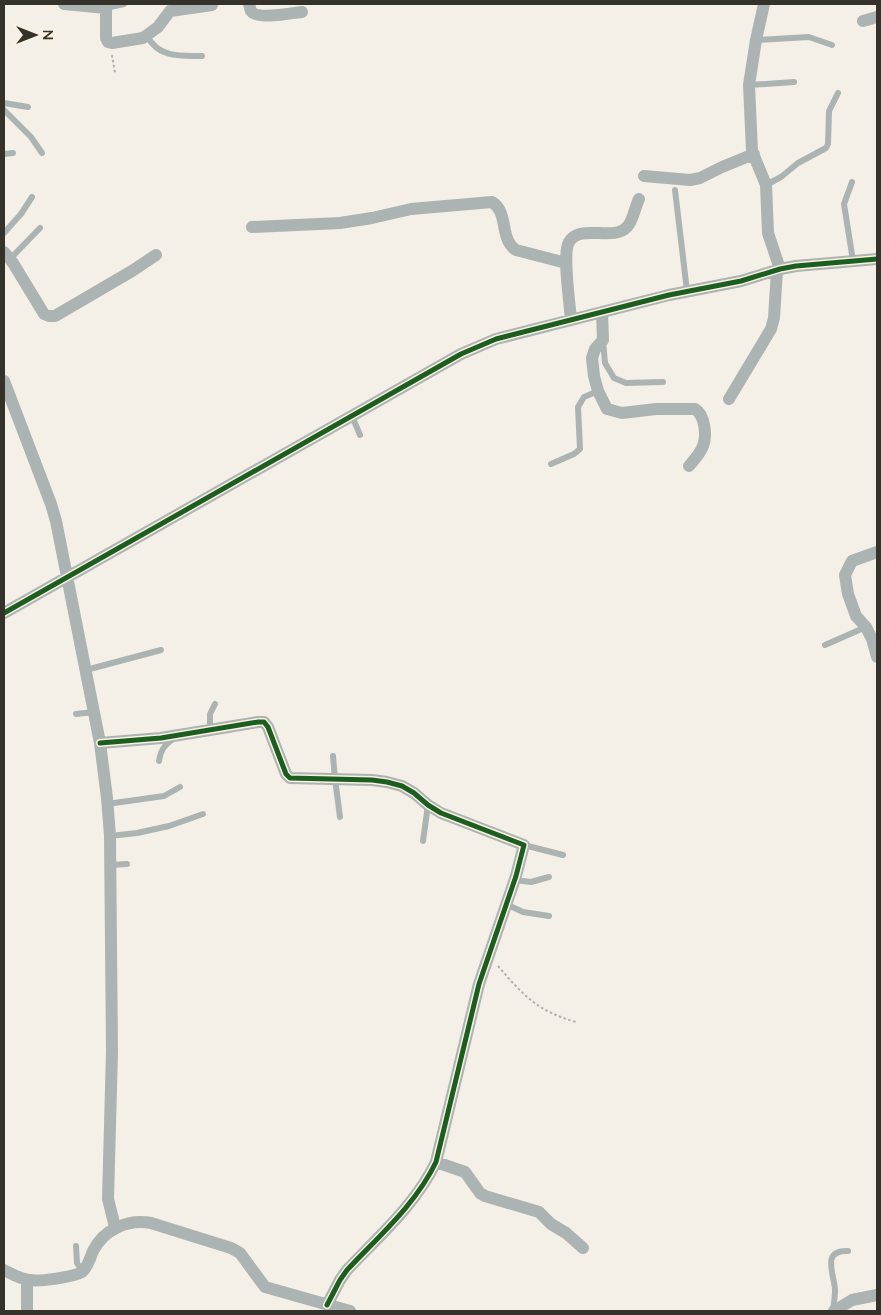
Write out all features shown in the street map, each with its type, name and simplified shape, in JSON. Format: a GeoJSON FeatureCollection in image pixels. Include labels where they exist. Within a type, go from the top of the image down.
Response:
{"type":"FeatureCollection","features":[{"type":"Feature","properties":{"kind":"street"},"geometry":{"type":"LineString","coordinates":[[64,4],[106,8],[106,38],[108,42],[112,43],[134,41],[147,36],[158,27],[170,11],[212,5]]}},
{"type":"Feature","properties":{"kind":"street"},"geometry":{"type":"LineString","coordinates":[[249,4],[251,12],[256,15],[266,16],[302,12]]}},
{"type":"Feature","properties":{"kind":"street"},"geometry":{"type":"LineString","coordinates":[[729,399],[771,329],[774,318],[778,269],[768,233],[766,185],[754,154],[749,85],[764,4]]}},
{"type":"Feature","properties":{"kind":"street"},"geometry":{"type":"LineString","coordinates":[[863,21],[877,18]]}},
{"type":"Feature","properties":{"kind":"street"},"geometry":{"type":"LineString","coordinates":[[644,176],[690,180],[700,178],[722,166],[754,154]]}},
{"type":"Feature","properties":{"kind":"street"},"geometry":{"type":"LineString","coordinates":[[571,320],[566,263],[569,242],[575,236],[583,234],[611,233],[624,230],[628,226],[638,199]]}},
{"type":"Feature","properties":{"kind":"street"},"geometry":{"type":"LineString","coordinates":[[252,227],[340,223],[372,218],[411,208],[492,202],[496,204],[499,210],[510,246],[516,250],[566,263]]}},
{"type":"Feature","properties":{"kind":"street"},"geometry":{"type":"LineString","coordinates":[[7,255],[44,314],[49,316],[55,316],[156,255]]}},
{"type":"Feature","properties":{"kind":"street"},"geometry":{"type":"LineString","coordinates":[[4,614],[478,345],[687,291],[741,281],[778,269],[877,259]]}},
{"type":"Feature","properties":{"kind":"street"},"geometry":{"type":"LineString","coordinates":[[602,312],[603,340],[592,358],[598,391],[607,408],[622,413],[656,409],[694,409],[699,412],[702,416],[703,448],[689,466]]}},
{"type":"Feature","properties":{"kind":"street"},"geometry":{"type":"LineString","coordinates":[[4,381],[51,504],[68,577],[100,743],[110,836],[112,1051],[108,1199],[115,1227]]}},
{"type":"Feature","properties":{"kind":"street"},"geometry":{"type":"LineString","coordinates":[[876,650],[866,628],[856,616],[848,594],[845,575],[852,562],[877,552]]}},
{"type":"Feature","properties":{"kind":"street"},"geometry":{"type":"LineString","coordinates":[[100,743],[178,735],[264,722],[268,727],[286,774],[290,778],[372,780],[402,786],[441,813],[524,845],[515,880],[479,984],[436,1162],[417,1195],[347,1270],[327,1305]]}},
{"type":"Feature","properties":{"kind":"street"},"geometry":{"type":"LineString","coordinates":[[436,1162],[465,1172],[480,1193],[485,1196],[539,1212],[551,1224],[566,1233],[583,1248]]}},
{"type":"Feature","properties":{"kind":"street"},"geometry":{"type":"LineString","coordinates":[[4,1270],[27,1280],[36,1281],[75,1275],[82,1272],[94,1249],[115,1227],[129,1222],[151,1223],[231,1248],[240,1253],[265,1287],[350,1311]]}},
{"type":"Feature","properties":{"kind":"street"},"geometry":{"type":"LineString","coordinates":[[27,1280],[27,1311]]}},
{"type":"Feature","properties":{"kind":"street"},"geometry":{"type":"LineString","coordinates":[[833,1311],[852,1300],[877,1295]]}},
{"type":"Feature","properties":{"kind":"lane"},"geometry":{"type":"LineString","coordinates":[[106,8],[124,4]]}},
{"type":"Feature","properties":{"kind":"lane"},"geometry":{"type":"LineString","coordinates":[[147,36],[152,45],[164,52],[177,56],[202,56]]}},
{"type":"Feature","properties":{"kind":"lane"},"geometry":{"type":"LineString","coordinates":[[756,40],[809,37],[832,45]]}},
{"type":"Feature","properties":{"kind":"lane"},"geometry":{"type":"LineString","coordinates":[[749,85],[794,82]]}},
{"type":"Feature","properties":{"kind":"lane"},"geometry":{"type":"LineString","coordinates":[[766,185],[781,177],[798,163],[826,148],[828,144],[829,110],[838,93]]}},
{"type":"Feature","properties":{"kind":"lane"},"geometry":{"type":"LineString","coordinates":[[4,103],[28,107]]}},
{"type":"Feature","properties":{"kind":"lane"},"geometry":{"type":"LineString","coordinates":[[4,110],[31,136],[42,153]]}},
{"type":"Feature","properties":{"kind":"lane"},"geometry":{"type":"LineString","coordinates":[[4,154],[13,153]]}},
{"type":"Feature","properties":{"kind":"lane"},"geometry":{"type":"LineString","coordinates":[[852,182],[844,204],[853,261]]}},
{"type":"Feature","properties":{"kind":"lane"},"geometry":{"type":"LineString","coordinates":[[675,190],[687,291]]}},
{"type":"Feature","properties":{"kind":"lane"},"geometry":{"type":"LineString","coordinates":[[4,233],[21,214],[32,197]]}},
{"type":"Feature","properties":{"kind":"lane"},"geometry":{"type":"LineString","coordinates":[[7,255],[40,228]]}},
{"type":"Feature","properties":{"kind":"lane"},"geometry":{"type":"LineString","coordinates":[[603,340],[606,363],[614,378],[626,383],[663,382]]}},
{"type":"Feature","properties":{"kind":"lane"},"geometry":{"type":"LineString","coordinates":[[551,464],[574,454],[580,449],[578,407],[584,397],[598,391]]}},
{"type":"Feature","properties":{"kind":"lane"},"geometry":{"type":"LineString","coordinates":[[352,416],[360,435]]}},
{"type":"Feature","properties":{"kind":"lane"},"geometry":{"type":"LineString","coordinates":[[825,645],[866,628]]}},
{"type":"Feature","properties":{"kind":"lane"},"geometry":{"type":"LineString","coordinates":[[86,670],[161,650]]}},
{"type":"Feature","properties":{"kind":"lane"},"geometry":{"type":"LineString","coordinates":[[210,730],[210,714],[215,704]]}},
{"type":"Feature","properties":{"kind":"lane"},"geometry":{"type":"LineString","coordinates":[[76,714],[94,712]]}},
{"type":"Feature","properties":{"kind":"lane"},"geometry":{"type":"LineString","coordinates":[[160,761],[161,750],[164,745],[178,735]]}},
{"type":"Feature","properties":{"kind":"lane"},"geometry":{"type":"LineString","coordinates":[[334,756],[334,779],[340,817]]}},
{"type":"Feature","properties":{"kind":"lane"},"geometry":{"type":"LineString","coordinates":[[107,804],[164,796],[180,786]]}},
{"type":"Feature","properties":{"kind":"lane"},"geometry":{"type":"LineString","coordinates":[[423,841],[428,805]]}},
{"type":"Feature","properties":{"kind":"lane"},"geometry":{"type":"LineString","coordinates":[[110,836],[137,833],[169,826],[203,814]]}},
{"type":"Feature","properties":{"kind":"lane"},"geometry":{"type":"LineString","coordinates":[[524,845],[563,855]]}},
{"type":"Feature","properties":{"kind":"lane"},"geometry":{"type":"LineString","coordinates":[[110,865],[127,864]]}},
{"type":"Feature","properties":{"kind":"lane"},"geometry":{"type":"LineString","coordinates":[[515,880],[531,882],[549,877]]}},
{"type":"Feature","properties":{"kind":"lane"},"geometry":{"type":"LineString","coordinates":[[506,904],[523,912],[549,916]]}},
{"type":"Feature","properties":{"kind":"lane"},"geometry":{"type":"LineString","coordinates":[[76,1246],[77,1263],[82,1272]]}},
{"type":"Feature","properties":{"kind":"lane"},"geometry":{"type":"LineString","coordinates":[[833,1311],[835,1288],[831,1264],[832,1256],[841,1251],[848,1251]]}},
{"type":"Feature","properties":{"kind":"path"},"geometry":{"type":"LineString","coordinates":[[112,43],[115,73]]}},
{"type":"Feature","properties":{"kind":"path"},"geometry":{"type":"LineString","coordinates":[[488,954],[518,990],[540,1008],[555,1016],[576,1022]]}},
{"type":"Feature","properties":{"kind":"cycle path"},"geometry":{"type":"LineString","coordinates":[[4,613],[461,354],[496,339],[669,295],[741,281],[780,269],[877,259]]}},
{"type":"Feature","properties":{"kind":"cycle path"},"geometry":{"type":"LineString","coordinates":[[100,743],[161,738],[264,722],[268,727],[286,774],[290,778],[372,780],[402,786],[441,813],[524,845],[516,876],[479,984],[436,1162],[428,1177],[407,1206],[347,1270],[327,1305]]}}]}
